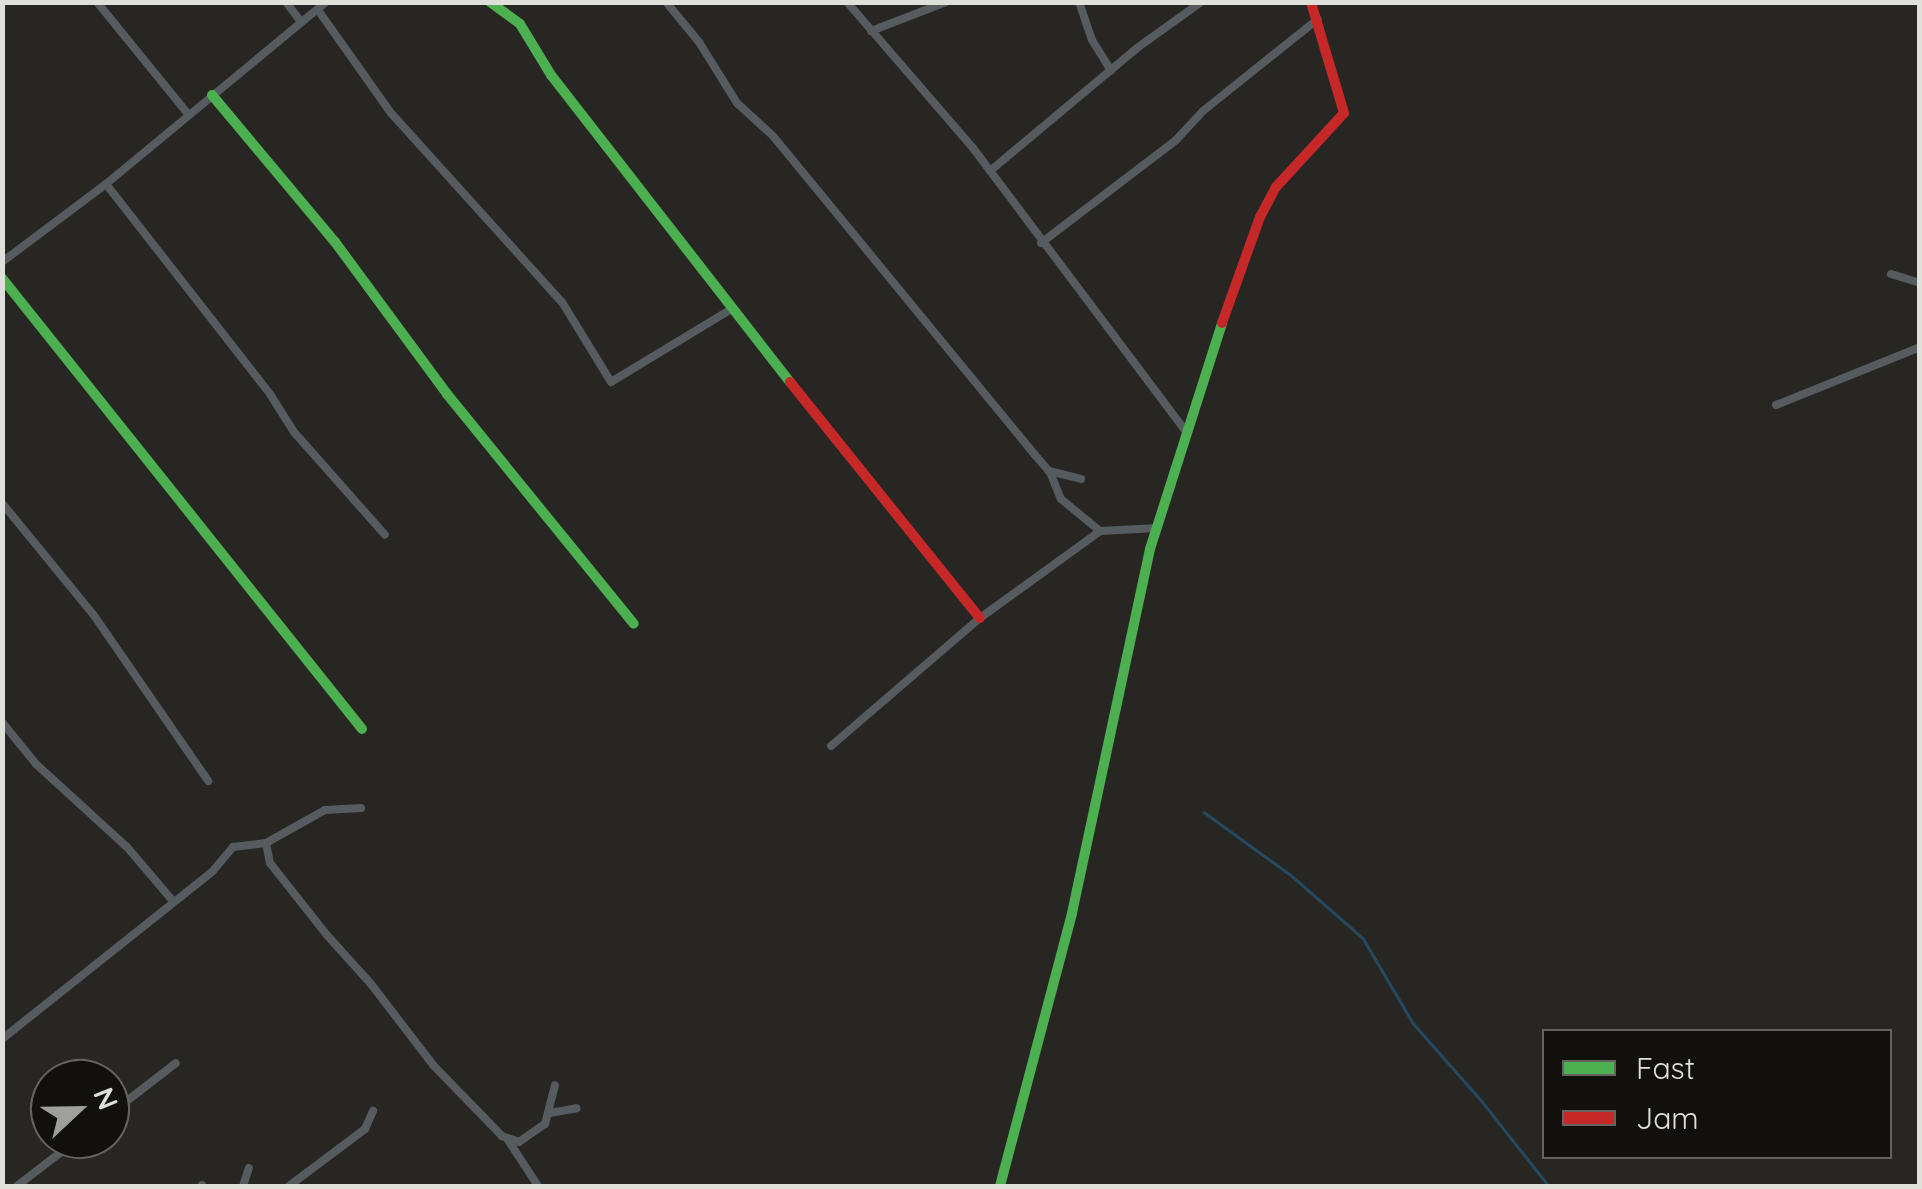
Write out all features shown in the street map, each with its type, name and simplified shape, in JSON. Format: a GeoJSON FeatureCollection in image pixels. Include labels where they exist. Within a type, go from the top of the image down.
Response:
{"type":"FeatureCollection","features":[{"type":"Feature","properties":{"kind":"street"},"geometry":{"type":"LineString","coordinates":[[97,2],[188,114]]}},
{"type":"Feature","properties":{"kind":"street"},"geometry":{"type":"LineString","coordinates":[[286,2],[301,22]]}},
{"type":"Feature","properties":{"kind":"street"},"geometry":{"type":"LineString","coordinates":[[2,248],[5,259],[106,184],[326,2]]}},
{"type":"Feature","properties":{"kind":"street"},"geometry":{"type":"LineString","coordinates":[[490,2],[520,24],[551,74],[980,618]]}},
{"type":"Feature","properties":{"kind":"street"},"geometry":{"type":"LineString","coordinates":[[666,2],[700,42],[737,103],[773,136],[1049,472],[1061,498],[1100,531]]}},
{"type":"Feature","properties":{"kind":"street"},"geometry":{"type":"LineString","coordinates":[[847,2],[990,171],[1187,433]]}},
{"type":"Feature","properties":{"kind":"street"},"geometry":{"type":"LineString","coordinates":[[871,31],[946,2]]}},
{"type":"Feature","properties":{"kind":"street"},"geometry":{"type":"LineString","coordinates":[[1078,2],[1092,40],[1111,70]]}},
{"type":"Feature","properties":{"kind":"street"},"geometry":{"type":"LineString","coordinates":[[990,171],[1111,70],[1202,2]]}},
{"type":"Feature","properties":{"kind":"street"},"geometry":{"type":"LineString","coordinates":[[1000,1186],[1072,913],[1157,528],[1187,433],[1263,210],[1301,154],[1344,113],[1311,2]]}},
{"type":"Feature","properties":{"kind":"street"},"geometry":{"type":"LineString","coordinates":[[318,10],[391,112],[562,302],[611,382],[733,308]]}},
{"type":"Feature","properties":{"kind":"street"},"geometry":{"type":"LineString","coordinates":[[1042,243],[1176,140],[1203,111],[1318,18]]}},
{"type":"Feature","properties":{"kind":"street"},"geometry":{"type":"LineString","coordinates":[[212,95],[335,242],[446,394],[634,624]]}},
{"type":"Feature","properties":{"kind":"street"},"geometry":{"type":"LineString","coordinates":[[106,184],[270,394],[294,432],[384,535]]}},
{"type":"Feature","properties":{"kind":"street"},"geometry":{"type":"LineString","coordinates":[[1891,274],[1920,283]]}},
{"type":"Feature","properties":{"kind":"street"},"geometry":{"type":"LineString","coordinates":[[2,278],[362,729]]}},
{"type":"Feature","properties":{"kind":"street"},"geometry":{"type":"LineString","coordinates":[[1776,405],[1920,347]]}},
{"type":"Feature","properties":{"kind":"street"},"geometry":{"type":"LineString","coordinates":[[1049,472],[1081,479]]}},
{"type":"Feature","properties":{"kind":"street"},"geometry":{"type":"LineString","coordinates":[[2,504],[93,614],[208,781]]}},
{"type":"Feature","properties":{"kind":"street"},"geometry":{"type":"LineString","coordinates":[[831,746],[980,618],[1100,531],[1157,528]]}},
{"type":"Feature","properties":{"kind":"street"},"geometry":{"type":"LineString","coordinates":[[2,722],[36,764],[127,847],[172,901]]}},
{"type":"Feature","properties":{"kind":"street"},"geometry":{"type":"LineString","coordinates":[[2,1039],[212,872],[233,846],[266,843],[325,810],[360,808]]}},
{"type":"Feature","properties":{"kind":"street"},"geometry":{"type":"LineString","coordinates":[[266,843],[270,863],[326,934],[447,1081],[508,1140],[538,1186]]}},
{"type":"Feature","properties":{"kind":"street"},"geometry":{"type":"LineString","coordinates":[[130,1099],[176,1063]]}},
{"type":"Feature","properties":{"kind":"street"},"geometry":{"type":"LineString","coordinates":[[508,1140],[528,1138],[550,1114],[555,1085]]}},
{"type":"Feature","properties":{"kind":"street"},"geometry":{"type":"LineString","coordinates":[[550,1114],[577,1108]]}},
{"type":"Feature","properties":{"kind":"street"},"geometry":{"type":"LineString","coordinates":[[289,1186],[365,1129],[372,1111]]}},
{"type":"Feature","properties":{"kind":"street"},"geometry":{"type":"LineString","coordinates":[[18,1186],[52,1159]]}},
{"type":"Feature","properties":{"kind":"street"},"geometry":{"type":"LineString","coordinates":[[243,1186],[250,1168]]}},
{"type":"Feature","properties":{"kind":"waterway"},"geometry":{"type":"LineString","coordinates":[[1204,812],[1292,876],[1363,938],[1413,1023],[1549,1186]]}},
{"type":"Feature","properties":{"kind":"traffic: fast"},"geometry":{"type":"LineString","coordinates":[[490,2],[520,24],[551,75],[790,382]]}},
{"type":"Feature","properties":{"kind":"traffic: fast"},"geometry":{"type":"LineString","coordinates":[[212,95],[335,242],[447,394],[634,624]]}},
{"type":"Feature","properties":{"kind":"traffic: fast"},"geometry":{"type":"LineString","coordinates":[[2,278],[362,729]]}},
{"type":"Feature","properties":{"kind":"traffic: fast"},"geometry":{"type":"LineString","coordinates":[[1000,1186],[1072,913],[1150,549],[1222,323]]}},
{"type":"Feature","properties":{"kind":"traffic: jam"},"geometry":{"type":"LineString","coordinates":[[1222,323],[1260,217],[1276,187],[1344,113],[1311,2]]}},
{"type":"Feature","properties":{"kind":"traffic: jam"},"geometry":{"type":"LineString","coordinates":[[790,382],[980,618]]}}]}
